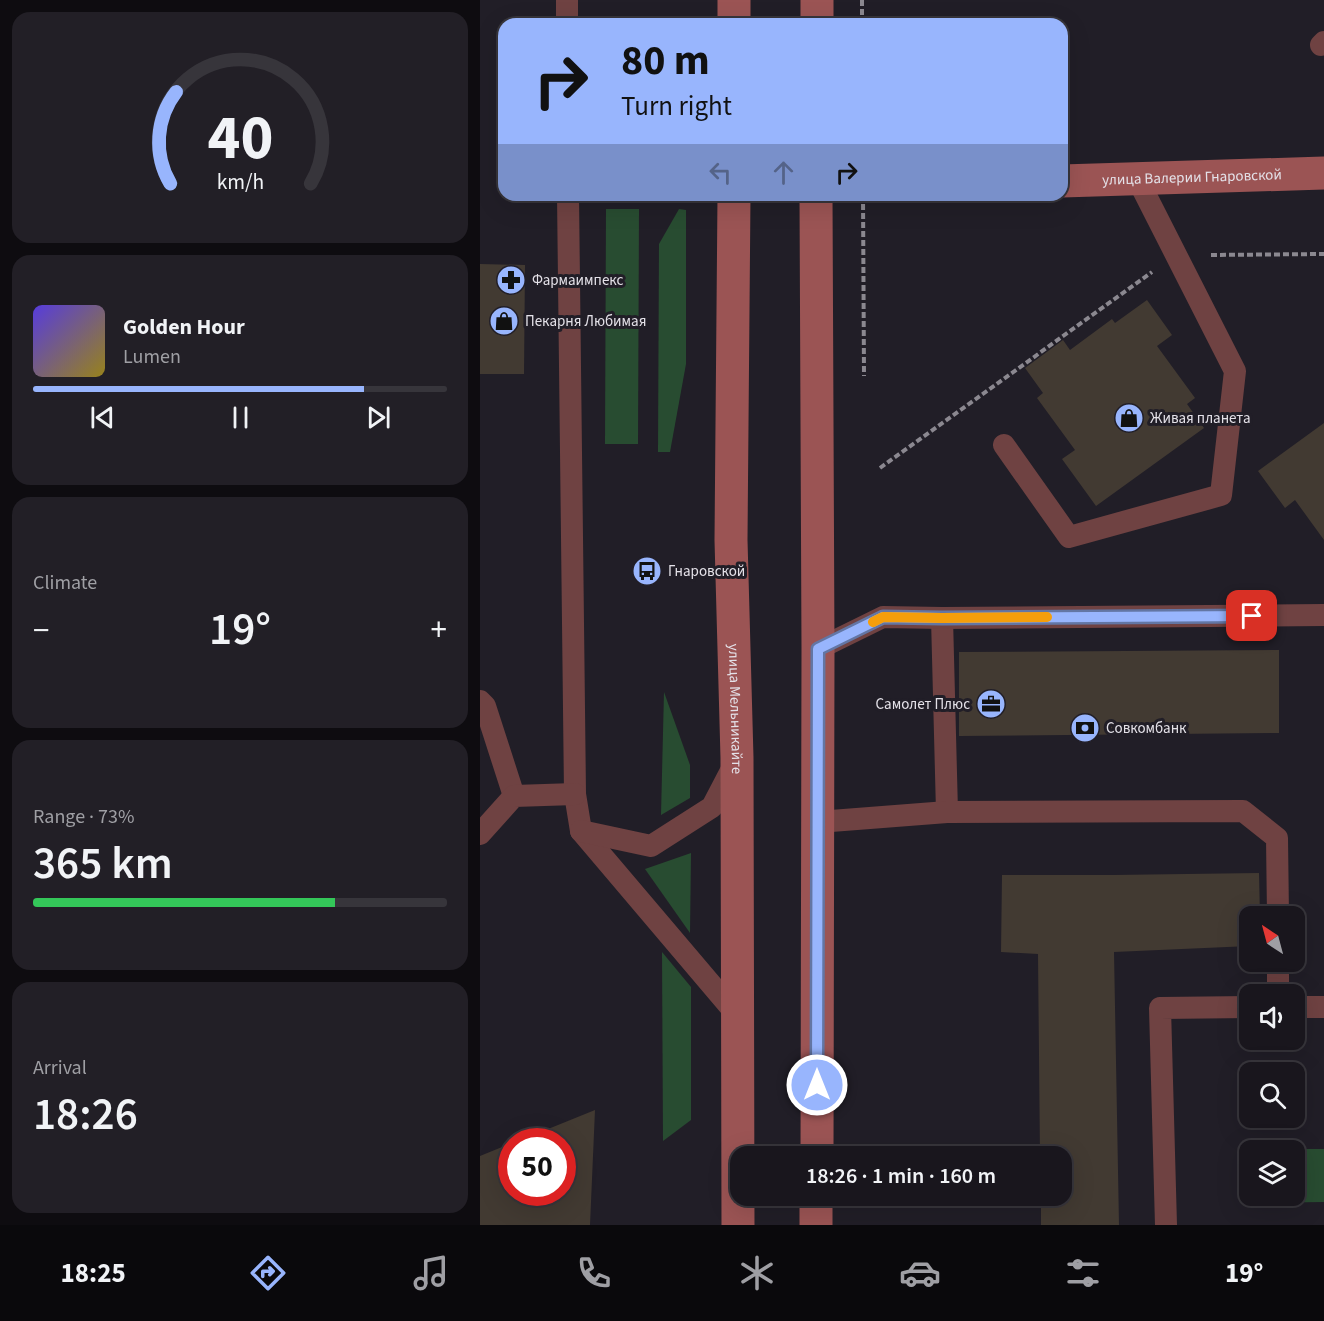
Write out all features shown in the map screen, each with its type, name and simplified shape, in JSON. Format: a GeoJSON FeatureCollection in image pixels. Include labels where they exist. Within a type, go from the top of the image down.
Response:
{"type":"FeatureCollection","features":[{"type":"Feature","properties":{"kind":"main road"},"geometry":{"type":"LineString","coordinates":[[734,0],[734,18]]}},
{"type":"Feature","properties":{"kind":"main road"},"geometry":{"type":"LineString","coordinates":[[817,0],[817,18]]}},
{"type":"Feature","properties":{"kind":"main road","name":"улица Валерии Гнаровской"},"geometry":{"type":"LineString","coordinates":[[1068,181],[1324,173]]}},
{"type":"Feature","properties":{"kind":"main road","name":"улица Мельникайте"},"geometry":{"type":"LineString","coordinates":[[734,201],[731,540],[737,758],[738,1225]]}},
{"type":"Feature","properties":{"kind":"main road"},"geometry":{"type":"LineString","coordinates":[[816,201],[817,1146]]}},
{"type":"Feature","properties":{"kind":"main road"},"geometry":{"type":"LineString","coordinates":[[816,1206],[816,1225]]}},
{"type":"Feature","properties":{"kind":"lane"},"geometry":{"type":"LineString","coordinates":[[567,0],[567,18]]}},
{"type":"Feature","properties":{"kind":"lane"},"geometry":{"type":"LineString","coordinates":[[1004,445],[1069,537],[1221,495],[1235,371],[1138,180]]}},
{"type":"Feature","properties":{"kind":"lane"},"geometry":{"type":"LineString","coordinates":[[568,201],[575,794],[581,831],[738,1016]]}},
{"type":"Feature","properties":{"kind":"lane"},"geometry":{"type":"LineString","coordinates":[[818,649],[883,617],[1324,615]]}},
{"type":"Feature","properties":{"kind":"lane"},"geometry":{"type":"LineString","coordinates":[[942,618],[946,812]]}},
{"type":"Feature","properties":{"kind":"lane"},"geometry":{"type":"LineString","coordinates":[[480,701],[485,706],[514,796]]}},
{"type":"Feature","properties":{"kind":"lane"},"geometry":{"type":"LineString","coordinates":[[581,831],[651,846],[712,807],[737,758]]}},
{"type":"Feature","properties":{"kind":"lane"},"geometry":{"type":"LineString","coordinates":[[480,834],[514,796],[575,794]]}},
{"type":"Feature","properties":{"kind":"lane"},"geometry":{"type":"LineString","coordinates":[[818,822],[946,812],[1243,811],[1277,838],[1278,906]]}},
{"type":"Feature","properties":{"kind":"lane"},"geometry":{"type":"LineString","coordinates":[[1166,1225],[1160,1008],[1239,1007]]}},
{"type":"Feature","properties":{"kind":"lane"},"geometry":{"type":"LineString","coordinates":[[1305,1007],[1324,1007]]}},
{"type":"Feature","properties":{"kind":"path"},"geometry":{"type":"LineString","coordinates":[[862,0],[862,18]]}},
{"type":"Feature","properties":{"kind":"path"},"geometry":{"type":"LineString","coordinates":[[863,201],[864,376]]}},
{"type":"Feature","properties":{"kind":"path"},"geometry":{"type":"LineString","coordinates":[[880,468],[1175,255],[1324,254]]}},
{"type":"Feature","properties":{"kind":"green space"},"geometry":{"type":"Polygon","coordinates":[[[606,209],[639,209],[638,444],[605,444],[606,209]]]}},
{"type":"Feature","properties":{"kind":"green space"},"geometry":{"type":"Polygon","coordinates":[[[679,209],[686,210],[686,364],[670,452],[658,452],[659,244],[679,209]]]}},
{"type":"Feature","properties":{"kind":"green space"},"geometry":{"type":"Polygon","coordinates":[[[664,692],[690,765],[690,798],[661,815],[664,692]]]}},
{"type":"Feature","properties":{"kind":"green space"},"geometry":{"type":"Polygon","coordinates":[[[691,853],[690,933],[645,869],[691,853]]]}},
{"type":"Feature","properties":{"kind":"green space"},"geometry":{"type":"Polygon","coordinates":[[[662,952],[691,987],[691,1120],[663,1141],[662,952]]]}},
{"type":"Feature","properties":{"kind":"green space"},"geometry":{"type":"Polygon","coordinates":[[[1305,1149],[1324,1149],[1324,1202],[1305,1202],[1305,1149]]]}},
{"type":"Feature","properties":{"kind":"building"},"geometry":{"type":"Polygon","coordinates":[[[480,264],[525,265],[524,374],[480,374],[480,264]]]}},
{"type":"Feature","properties":{"kind":"building"},"geometry":{"type":"Polygon","coordinates":[[[1147,300],[1172,335],[1157,346],[1195,398],[1187,404],[1204,428],[1096,506],[1062,459],[1075,450],[1037,398],[1043,393],[1025,368],[1063,340],[1070,350],[1112,319],[1115,323],[1147,300]]]}},
{"type":"Feature","properties":{"kind":"building"},"geometry":{"type":"Polygon","coordinates":[[[1324,423],[1324,540],[1295,500],[1285,508],[1258,471],[1324,423]]]}},
{"type":"Feature","properties":{"kind":"building"},"geometry":{"type":"Polygon","coordinates":[[[1279,650],[1279,733],[959,736],[959,652],[1279,650]]]}},
{"type":"Feature","properties":{"kind":"building"},"geometry":{"type":"Polygon","coordinates":[[[1259,873],[1260,906],[1239,906],[1239,946],[1114,952],[1119,1225],[1041,1225],[1041,1206],[1072,1206],[1072,1146],[1040,1146],[1038,954],[1001,952],[1002,875],[1259,873]]]}},
{"type":"Feature","properties":{"kind":"building"},"geometry":{"type":"Polygon","coordinates":[[[595,1110],[590,1225],[480,1225],[480,1156],[498,1149],[498,1206],[576,1206],[576,1128],[551,1128],[595,1110]]]}},
{"type":"Feature","properties":{"kind":"slow traffic"},"geometry":{"type":"LineString","coordinates":[[873,622],[883,617],[1047,617]]}},
{"type":"Feature","properties":{"kind":"place","name":"Фармаимпекс"},"geometry":{"type":"Point","coordinates":[511,280]}},
{"type":"Feature","properties":{"kind":"place","name":"Пекарня Любимая"},"geometry":{"type":"Point","coordinates":[504,321]}},
{"type":"Feature","properties":{"kind":"place","name":"Живая планета"},"geometry":{"type":"Point","coordinates":[1129,418]}},
{"type":"Feature","properties":{"kind":"place","name":"Гнаровской"},"geometry":{"type":"Point","coordinates":[647,571]}},
{"type":"Feature","properties":{"kind":"place","name":"Самолет Плюс"},"geometry":{"type":"Point","coordinates":[991,704]}},
{"type":"Feature","properties":{"kind":"place","name":"Совкомбанк"},"geometry":{"type":"Point","coordinates":[1085,728]}},
{"type":"Feature","properties":{"kind":"route"},"geometry":{"type":"LineString","coordinates":[[817,1085],[818,649],[883,617],[1252,616]]}}]}
